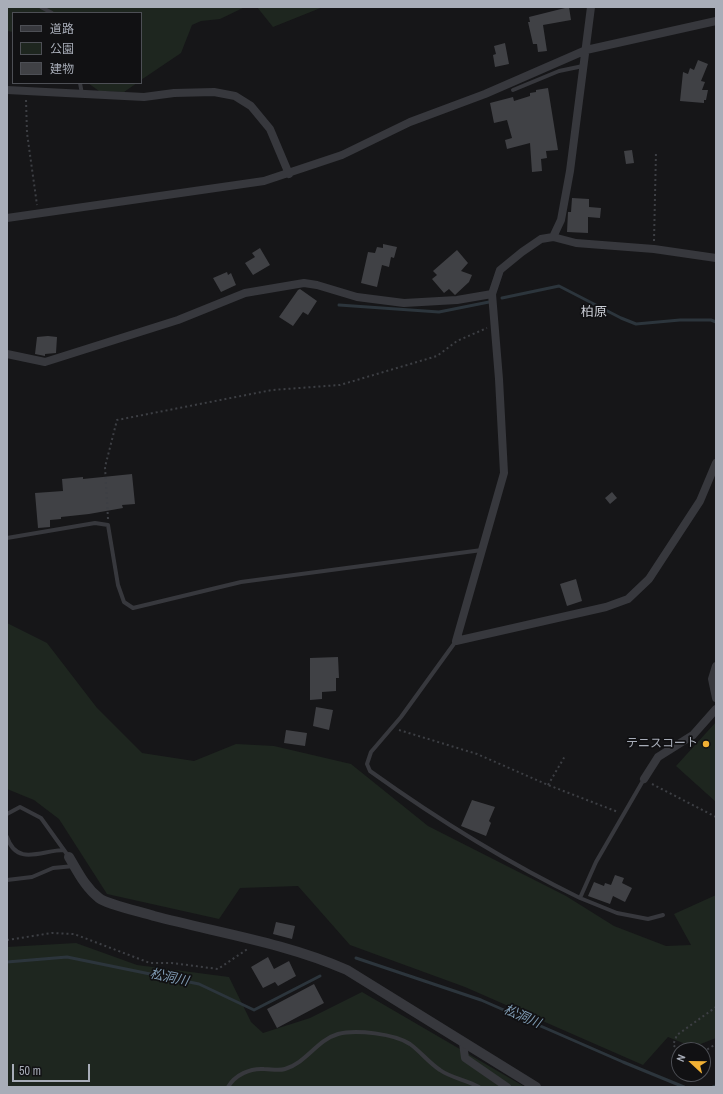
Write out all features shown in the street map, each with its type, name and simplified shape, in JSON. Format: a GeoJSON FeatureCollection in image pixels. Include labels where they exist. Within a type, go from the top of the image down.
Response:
{"type":"FeatureCollection","features":[{"type":"Feature","properties":{"kind":"street"},"geometry":{"type":"LineString","coordinates":[[553,237],[561,220],[570,171],[586,50],[590,7]]}},
{"type":"Feature","properties":{"kind":"street"},"geometry":{"type":"LineString","coordinates":[[7,218],[264,181],[289,174],[342,155],[410,122],[485,94],[586,50],[716,21]]}},
{"type":"Feature","properties":{"kind":"street"},"geometry":{"type":"LineString","coordinates":[[7,90],[144,97],[174,93],[214,92],[235,96],[251,106],[270,129],[289,174]]}},
{"type":"Feature","properties":{"kind":"street"},"geometry":{"type":"LineString","coordinates":[[716,258],[654,249],[576,243],[553,237],[541,239],[500,270],[492,294],[499,379],[504,473],[456,641],[606,607],[628,599],[649,579],[660,563],[700,500],[716,462]]}},
{"type":"Feature","properties":{"kind":"street"},"geometry":{"type":"LineString","coordinates":[[7,354],[45,362],[178,320],[246,293],[304,282],[357,297],[404,303],[457,300],[492,294]]}},
{"type":"Feature","properties":{"kind":"street"},"geometry":{"type":"LineString","coordinates":[[716,666],[712,679],[716,698]]}},
{"type":"Feature","properties":{"kind":"street"},"geometry":{"type":"LineString","coordinates":[[644,779],[658,757],[693,735],[716,709]]}},
{"type":"Feature","properties":{"kind":"street"},"geometry":{"type":"LineString","coordinates":[[67,854],[85,885],[101,900],[180,923],[260,941],[318,957],[347,970],[536,1087]]}},
{"type":"Feature","properties":{"kind":"street"},"geometry":{"type":"LineString","coordinates":[[463,1043],[465,1058],[507,1087]]}},
{"type":"Feature","properties":{"kind":"lane"},"geometry":{"type":"LineString","coordinates":[[40,7],[50,12]]}},
{"type":"Feature","properties":{"kind":"lane"},"geometry":{"type":"LineString","coordinates":[[513,90],[559,71],[583,66]]}},
{"type":"Feature","properties":{"kind":"lane"},"geometry":{"type":"LineString","coordinates":[[80,84],[82,95]]}},
{"type":"Feature","properties":{"kind":"lane"},"geometry":{"type":"LineString","coordinates":[[7,538],[95,523],[108,524],[118,585],[124,602],[133,608],[241,582],[482,550]]}},
{"type":"Feature","properties":{"kind":"lane"},"geometry":{"type":"LineString","coordinates":[[456,641],[368,758],[367,764],[370,771],[481,845],[580,898],[617,913],[648,919],[663,915]]}},
{"type":"Feature","properties":{"kind":"lane"},"geometry":{"type":"LineString","coordinates":[[580,898],[596,862],[644,779]]}},
{"type":"Feature","properties":{"kind":"lane"},"geometry":{"type":"LineString","coordinates":[[7,814],[20,807],[41,818],[67,854]]}},
{"type":"Feature","properties":{"kind":"lane"},"geometry":{"type":"LineString","coordinates":[[7,837],[10,848],[21,854],[38,854],[55,850],[67,854]]}},
{"type":"Feature","properties":{"kind":"lane"},"geometry":{"type":"LineString","coordinates":[[7,880],[32,877],[53,868],[74,866]]}},
{"type":"Feature","properties":{"kind":"lane"},"geometry":{"type":"LineString","coordinates":[[228,1087],[238,1076],[247,1071],[262,1068],[281,1070],[291,1067],[322,1042],[338,1034],[356,1032],[381,1035],[403,1040],[441,1072],[479,1087]]}},
{"type":"Feature","properties":{"kind":"path"},"geometry":{"type":"LineString","coordinates":[[26,92],[27,133],[38,214]]}},
{"type":"Feature","properties":{"kind":"path"},"geometry":{"type":"LineString","coordinates":[[654,249],[656,151]]}},
{"type":"Feature","properties":{"kind":"path"},"geometry":{"type":"LineString","coordinates":[[108,524],[106,467],[117,420],[272,390],[340,385],[437,356],[457,341],[494,326]]}},
{"type":"Feature","properties":{"kind":"path"},"geometry":{"type":"LineString","coordinates":[[390,730],[402,730],[477,754],[548,785],[623,814]]}},
{"type":"Feature","properties":{"kind":"path"},"geometry":{"type":"LineString","coordinates":[[548,785],[565,756]]}},
{"type":"Feature","properties":{"kind":"path"},"geometry":{"type":"LineString","coordinates":[[644,779],[716,817]]}},
{"type":"Feature","properties":{"kind":"path"},"geometry":{"type":"LineString","coordinates":[[7,940],[52,933],[74,934],[150,963],[199,965],[218,969],[260,941]]}},
{"type":"Feature","properties":{"kind":"path"},"geometry":{"type":"LineString","coordinates":[[674,1042],[677,1035],[716,1007]]}},
{"type":"Feature","properties":{"kind":"green space"},"geometry":{"type":"Polygon","coordinates":[[[7,7],[245,7],[220,19],[201,21],[192,25],[181,53],[142,79],[142,12],[12,12],[12,32],[7,31],[7,7]]]}},
{"type":"Feature","properties":{"kind":"green space"},"geometry":{"type":"Polygon","coordinates":[[[257,7],[323,7],[273,27],[257,7]]]}},
{"type":"Feature","properties":{"kind":"green space"},"geometry":{"type":"Polygon","coordinates":[[[89,84],[136,84],[124,92],[99,91],[89,84]]]}},
{"type":"Feature","properties":{"kind":"green space"},"geometry":{"type":"Polygon","coordinates":[[[7,623],[47,643],[97,708],[142,753],[194,761],[236,744],[274,746],[351,764],[428,826],[566,896],[614,926],[666,946],[691,945],[674,914],[716,895],[716,1038],[706,1042],[680,1042],[668,1037],[643,1065],[465,987],[350,945],[298,886],[240,888],[219,919],[107,894],[59,819],[34,800],[7,789],[7,623]]]}},
{"type":"Feature","properties":{"kind":"green space","name":"テニスコート"},"geometry":{"type":"Polygon","coordinates":[[[716,722],[716,802],[676,766],[716,722]]]}},
{"type":"Feature","properties":{"kind":"green space"},"geometry":{"type":"Polygon","coordinates":[[[76,943],[137,965],[229,977],[251,1022],[263,1033],[310,1018],[362,992],[525,1087],[7,1087],[7,947],[76,943]]]}},
{"type":"Feature","properties":{"kind":"building"},"geometry":{"type":"Polygon","coordinates":[[[569,7],[571,20],[543,25],[547,51],[538,52],[537,44],[533,44],[528,22],[530,22],[529,17],[569,7]]]}},
{"type":"Feature","properties":{"kind":"building"},"geometry":{"type":"Polygon","coordinates":[[[505,43],[509,64],[495,67],[493,55],[496,54],[494,46],[505,43]]]}},
{"type":"Feature","properties":{"kind":"building"},"geometry":{"type":"Polygon","coordinates":[[[698,60],[708,64],[701,81],[705,82],[702,90],[708,90],[706,100],[704,100],[704,103],[680,101],[683,72],[688,74],[690,68],[694,70],[698,60]]]}},
{"type":"Feature","properties":{"kind":"building"},"geometry":{"type":"Polygon","coordinates":[[[548,88],[558,150],[546,151],[547,158],[541,159],[542,171],[532,172],[530,143],[507,149],[505,140],[512,138],[507,120],[494,123],[490,103],[513,97],[514,101],[530,96],[530,93],[536,92],[536,90],[548,88]]]}},
{"type":"Feature","properties":{"kind":"building"},"geometry":{"type":"Polygon","coordinates":[[[632,150],[634,163],[626,164],[624,151],[632,150]]]}},
{"type":"Feature","properties":{"kind":"building"},"geometry":{"type":"Polygon","coordinates":[[[572,198],[589,199],[589,207],[601,208],[600,218],[588,217],[588,233],[567,232],[568,212],[571,212],[572,198]]]}},
{"type":"Feature","properties":{"kind":"building"},"geometry":{"type":"Polygon","coordinates":[[[383,244],[397,247],[394,258],[391,257],[389,267],[382,265],[377,287],[361,283],[368,252],[375,253],[377,247],[383,248],[383,244]]]}},
{"type":"Feature","properties":{"kind":"building"},"geometry":{"type":"Polygon","coordinates":[[[260,248],[270,265],[253,275],[245,263],[255,257],[252,253],[260,248]]]}},
{"type":"Feature","properties":{"kind":"building"},"geometry":{"type":"Polygon","coordinates":[[[457,250],[468,263],[461,271],[472,275],[469,282],[455,295],[449,289],[444,293],[432,279],[437,275],[433,271],[457,250]]]}},
{"type":"Feature","properties":{"kind":"building"},"geometry":{"type":"Polygon","coordinates":[[[227,272],[228,275],[231,273],[236,285],[221,292],[213,278],[227,272]]]}},
{"type":"Feature","properties":{"kind":"building"},"geometry":{"type":"Polygon","coordinates":[[[300,289],[317,301],[308,315],[303,312],[293,326],[279,317],[300,289]]]}},
{"type":"Feature","properties":{"kind":"building"},"geometry":{"type":"Polygon","coordinates":[[[37,337],[57,337],[56,353],[45,354],[45,356],[35,354],[37,337]]]}},
{"type":"Feature","properties":{"kind":"building"},"geometry":{"type":"Polygon","coordinates":[[[132,474],[135,504],[122,505],[123,508],[89,514],[61,517],[61,519],[50,520],[50,527],[38,528],[35,493],[63,491],[62,479],[83,477],[83,479],[132,474]]]}},
{"type":"Feature","properties":{"kind":"building"},"geometry":{"type":"Polygon","coordinates":[[[612,492],[617,498],[610,504],[605,498],[612,492]]]}},
{"type":"Feature","properties":{"kind":"building"},"geometry":{"type":"Polygon","coordinates":[[[576,579],[582,601],[567,606],[560,584],[576,579]]]}},
{"type":"Feature","properties":{"kind":"building"},"geometry":{"type":"Polygon","coordinates":[[[338,657],[339,678],[336,678],[336,691],[322,692],[322,699],[310,700],[310,658],[338,657]]]}},
{"type":"Feature","properties":{"kind":"building"},"geometry":{"type":"Polygon","coordinates":[[[316,707],[333,710],[329,730],[313,726],[316,707]]]}},
{"type":"Feature","properties":{"kind":"building"},"geometry":{"type":"Polygon","coordinates":[[[286,730],[307,733],[305,746],[284,743],[286,730]]]}},
{"type":"Feature","properties":{"kind":"building"},"geometry":{"type":"Polygon","coordinates":[[[472,800],[495,807],[489,821],[491,823],[486,836],[461,826],[472,800]]]}},
{"type":"Feature","properties":{"kind":"building"},"geometry":{"type":"Polygon","coordinates":[[[615,875],[624,878],[622,883],[632,888],[625,902],[613,896],[610,904],[588,896],[594,882],[604,886],[605,883],[611,885],[615,875]]]}},
{"type":"Feature","properties":{"kind":"building"},"geometry":{"type":"Polygon","coordinates":[[[276,922],[295,926],[292,939],[273,934],[276,922]]]}},
{"type":"Feature","properties":{"kind":"building"},"geometry":{"type":"Polygon","coordinates":[[[268,957],[274,969],[289,961],[296,976],[278,986],[275,982],[263,988],[251,967],[268,957]]]}},
{"type":"Feature","properties":{"kind":"building"},"geometry":{"type":"Polygon","coordinates":[[[314,984],[324,1003],[277,1028],[267,1009],[314,984]]]}},
{"type":"Feature","properties":{"kind":"waterway"},"geometry":{"type":"LineString","coordinates":[[502,298],[559,286],[621,318],[636,324],[680,320],[711,320],[716,322]]}},
{"type":"Feature","properties":{"kind":"waterway"},"geometry":{"type":"LineString","coordinates":[[339,305],[439,312],[489,302]]}},
{"type":"Feature","properties":{"kind":"waterway","name":"松洞川"},"geometry":{"type":"LineString","coordinates":[[7,962],[67,957],[199,984],[254,1010],[320,976]]}},
{"type":"Feature","properties":{"kind":"waterway","name":"松洞川"},"geometry":{"type":"LineString","coordinates":[[356,958],[481,1000],[684,1087]]}},
{"type":"Feature","properties":{"kind":"place","name":"テニスコート"},"geometry":{"type":"Point","coordinates":[706,744]}},
{"type":"Feature","properties":{"kind":"district","name":"柏原"},"geometry":{"type":"Point","coordinates":[594,313]}}]}
